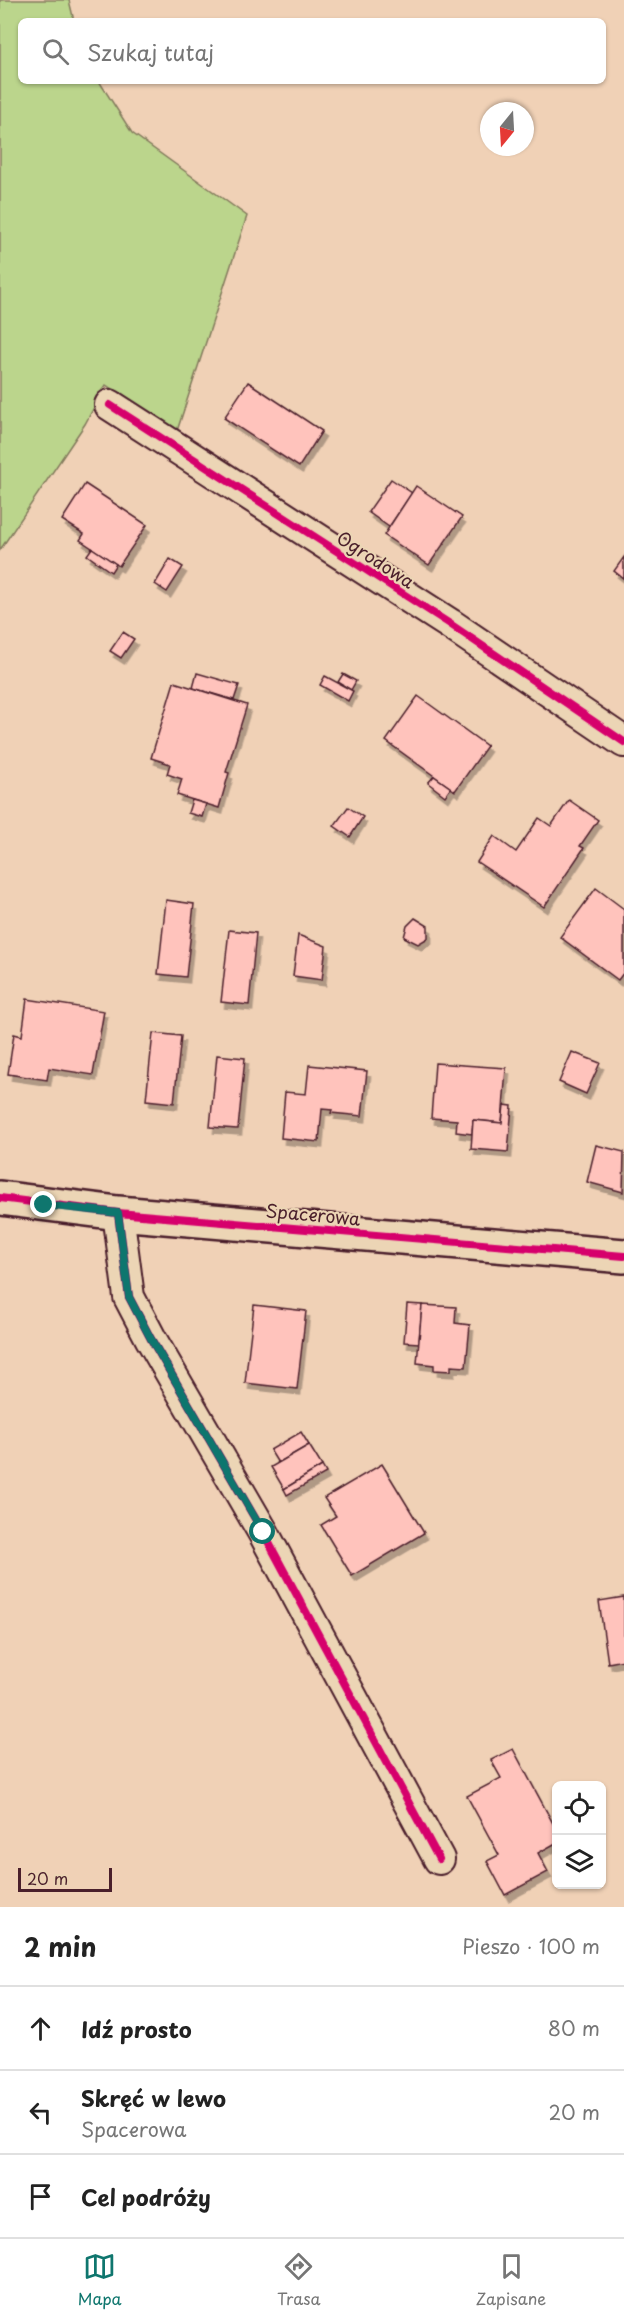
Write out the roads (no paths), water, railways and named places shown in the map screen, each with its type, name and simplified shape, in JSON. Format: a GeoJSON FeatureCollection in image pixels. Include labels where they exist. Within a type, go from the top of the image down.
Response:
{"type":"FeatureCollection","features":[{"type":"Feature","properties":{"kind":"street","name":"Ogrodowa"},"geometry":{"type":"LineString","coordinates":[[110,405],[450,624],[624,742]]}},
{"type":"Feature","properties":{"kind":"street","name":"Spacerowa"},"geometry":{"type":"LineString","coordinates":[[0,1198],[118,1213],[624,1256]]}},
{"type":"Feature","properties":{"kind":"street"},"geometry":{"type":"LineString","coordinates":[[118,1213],[129,1297],[263,1532],[439,1859]]}}]}
